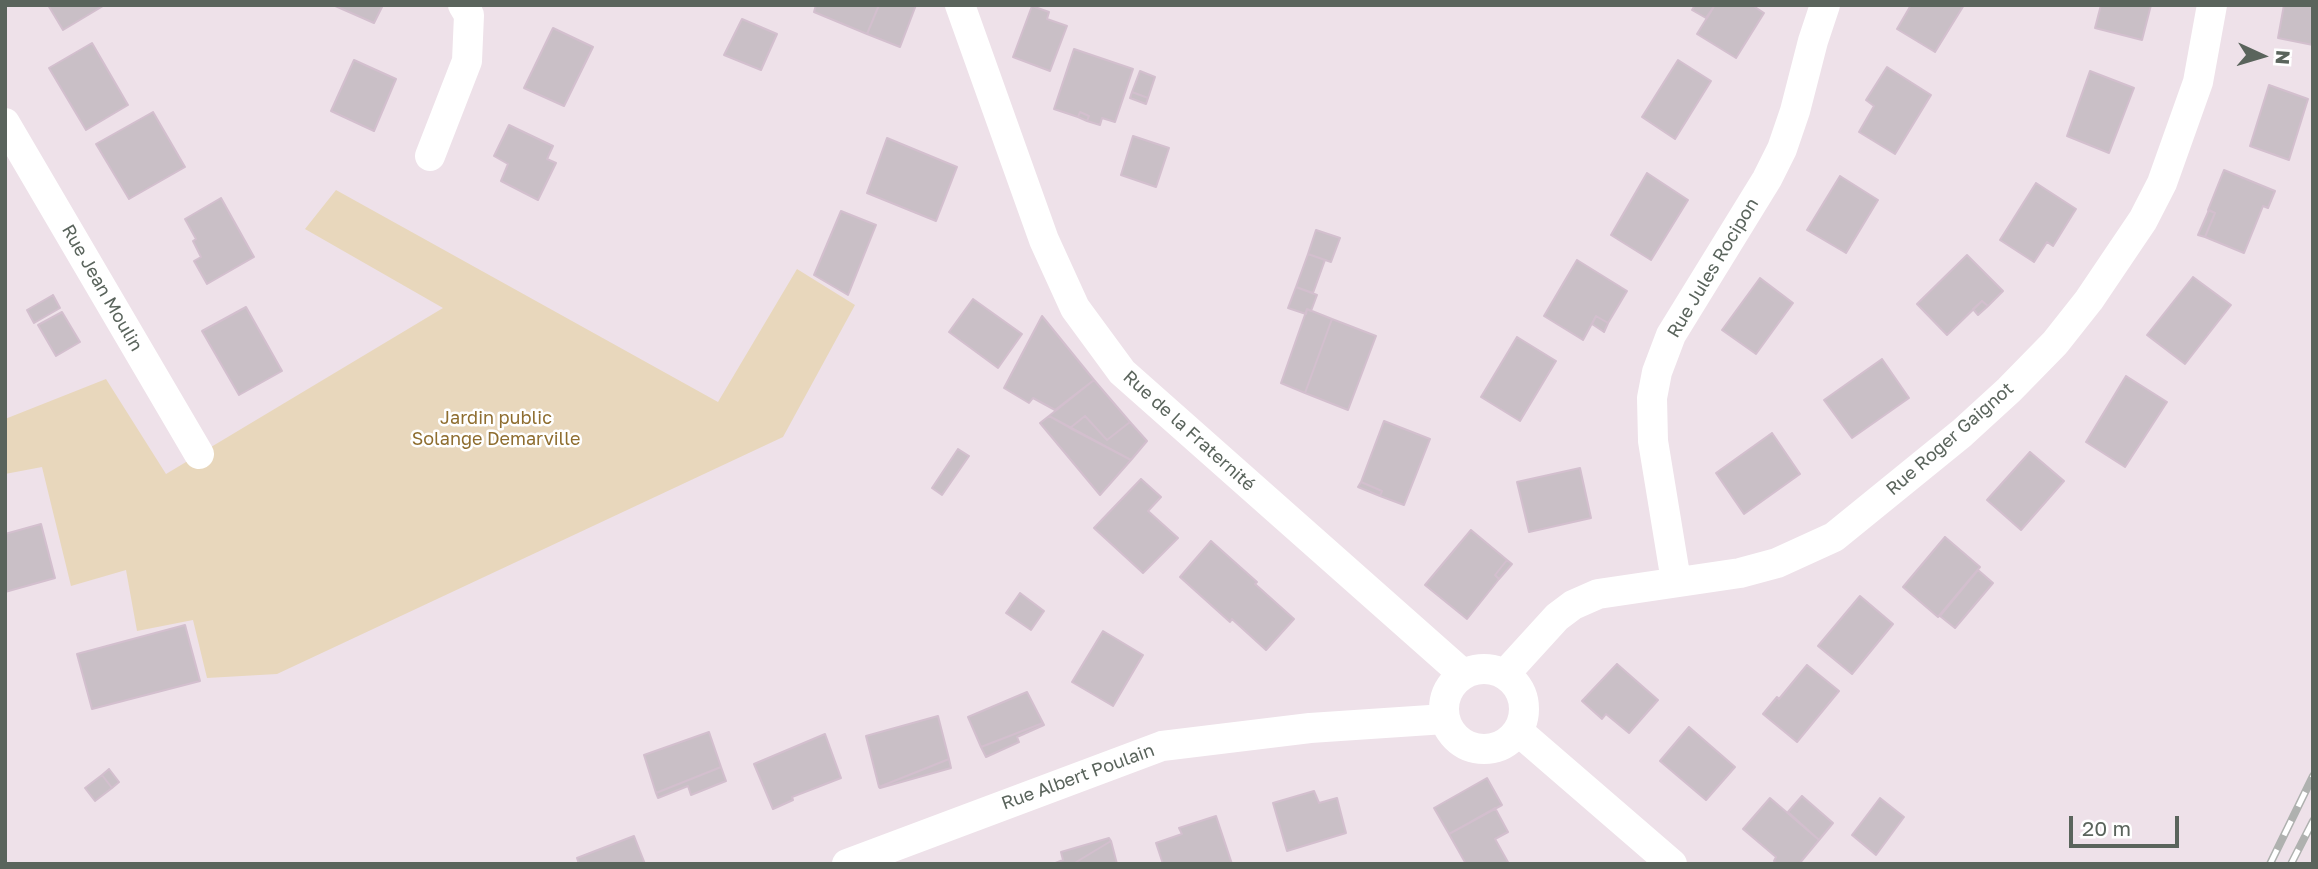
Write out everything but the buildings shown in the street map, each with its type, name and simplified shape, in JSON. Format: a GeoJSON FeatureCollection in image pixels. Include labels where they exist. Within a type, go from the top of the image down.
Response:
{"type":"FeatureCollection","features":[{"type":"Feature","properties":{"kind":"street"},"geometry":{"type":"LineString","coordinates":[[430,156],[467,61],[469,15],[463,5]]}},
{"type":"Feature","properties":{"kind":"street","name":"Rue de la Fraternité"},"geometry":{"type":"LineString","coordinates":[[960,5],[1045,240],[1075,308],[1122,372],[1463,674]]}},
{"type":"Feature","properties":{"kind":"street","name":"Rue Jules Rocipon"},"geometry":{"type":"LineString","coordinates":[[1676,581],[1653,441],[1652,398],[1657,372],[1671,335],[1767,179],[1782,149],[1825,5]]}},
{"type":"Feature","properties":{"kind":"street","name":"Rue Roger Gaignot"},"geometry":{"type":"LineString","coordinates":[[1505,674],[1547,626],[1573,605],[1598,594],[1740,573],[1777,563],[1834,537],[1962,433],[2009,390],[2055,342],[2117,261],[2143,220],[2162,183],[2198,82],[2212,5]]}},
{"type":"Feature","properties":{"kind":"street","name":"Rue Jean Moulin"},"geometry":{"type":"LineString","coordinates":[[5,123],[199,454]]}},
{"type":"Feature","properties":{"kind":"street"},"geometry":{"type":"LineString","coordinates":[[1484,668],[1505,674],[1515,682],[1525,706],[1518,731],[1509,741],[1484,750],[1459,741],[1450,731],[1445,719],[1444,706],[1453,683],[1463,674],[1484,668]]}},
{"type":"Feature","properties":{"kind":"street","name":"Rue Albert Poulain"},"geometry":{"type":"LineString","coordinates":[[847,864],[1163,746],[1310,727],[1445,719]]}},
{"type":"Feature","properties":{"kind":"street"},"geometry":{"type":"LineString","coordinates":[[1518,731],[1672,864]]}},
{"type":"Feature","properties":{"kind":"green space","name":"Jardin public Solange Demarville"},"geometry":{"type":"Polygon","coordinates":[[[336,190],[718,402],[797,269],[855,305],[783,437],[277,674],[207,678],[193,620],[137,631],[126,570],[71,586],[42,467],[5,474],[5,419],[106,379],[166,474],[443,308],[305,229],[336,190]]]}},
{"type":"Feature","properties":{"kind":"railway"},"geometry":{"type":"LineString","coordinates":[[2270,864],[2313,776]]}},
{"type":"Feature","properties":{"kind":"railway"},"geometry":{"type":"LineString","coordinates":[[2291,864],[2313,821]]}}]}
